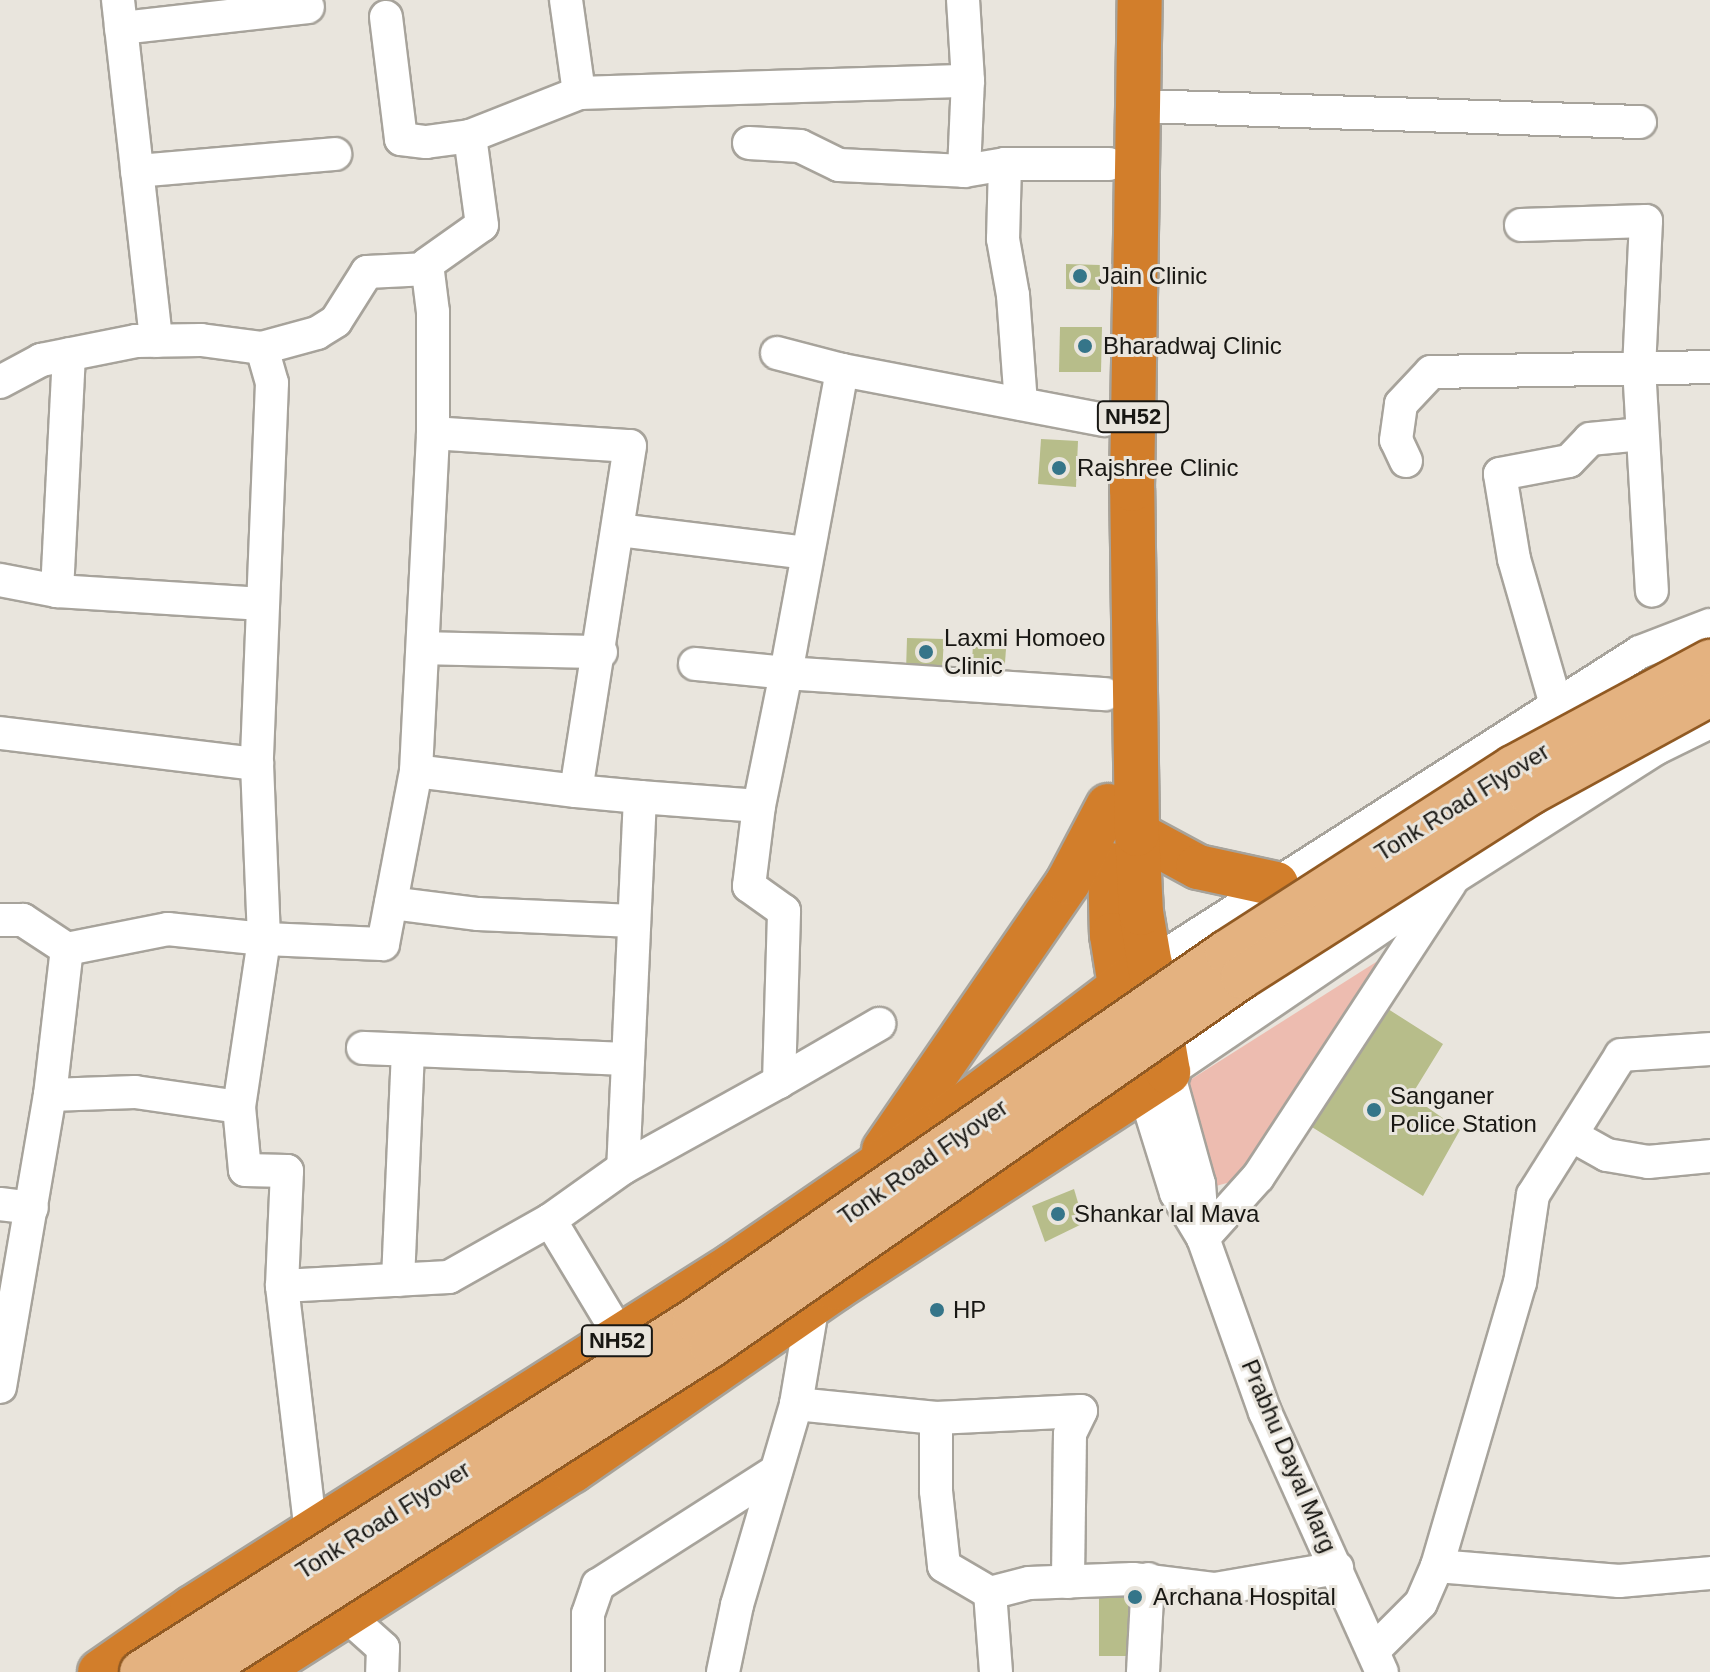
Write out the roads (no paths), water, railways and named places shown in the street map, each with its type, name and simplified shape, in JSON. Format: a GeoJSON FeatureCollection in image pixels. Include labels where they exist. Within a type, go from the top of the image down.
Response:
{"type":"FeatureCollection","features":[{"type":"Feature","properties":{"kind":"highway","name":"NH52"},"geometry":{"type":"LineString","coordinates":[[1109,0],[1104,420],[1105,694],[1122,820],[1134,976],[1155,1080]]}},
{"type":"Feature","properties":{"kind":"highway","name":"NH52"},"geometry":{"type":"LineString","coordinates":[[1122,820],[1132,489],[1140,0]]}},
{"type":"Feature","properties":{"kind":"highway"},"geometry":{"type":"LineString","coordinates":[[866,1175],[1068,882],[1122,820],[1198,867],[1276,884]]}},
{"type":"Feature","properties":{"kind":"highway","name":"NH52"},"geometry":{"type":"LineString","coordinates":[[100,1672],[112,1660],[733,1265],[866,1175],[1134,976]]}},
{"type":"Feature","properties":{"kind":"highway"},"geometry":{"type":"LineString","coordinates":[[272,1667],[345,1614],[572,1471],[813,1303],[1155,1080]]}},
{"type":"Feature","properties":{"kind":"main road","name":"Tonk Road Flyover"},"geometry":{"type":"LineString","coordinates":[[141,1672],[694,1320],[1226,952],[1513,767],[1710,661]]}},
{"type":"Feature","properties":{"kind":"main road","name":"Tonk Road Flyover"},"geometry":{"type":"LineString","coordinates":[[200,1672],[711,1346],[1242,977],[1529,794],[1710,695]]}},
{"type":"Feature","properties":{"kind":"street"},"geometry":{"type":"LineString","coordinates":[[566,0],[579,93]]}},
{"type":"Feature","properties":{"kind":"street"},"geometry":{"type":"LineString","coordinates":[[963,0],[968,81],[964,171]]}},
{"type":"Feature","properties":{"kind":"street"},"geometry":{"type":"LineString","coordinates":[[156,341],[119,14],[308,7]]}},
{"type":"Feature","properties":{"kind":"street"},"geometry":{"type":"LineString","coordinates":[[386,17],[401,139],[426,142],[470,136],[579,93],[968,81]]}},
{"type":"Feature","properties":{"kind":"street"},"geometry":{"type":"LineString","coordinates":[[1139,106],[1640,122]]}},
{"type":"Feature","properties":{"kind":"street"},"geometry":{"type":"LineString","coordinates":[[0,920],[23,920],[67,949],[168,929],[264,939],[383,944],[416,771],[433,433],[427,264],[482,225],[470,136]]}},
{"type":"Feature","properties":{"kind":"street"},"geometry":{"type":"LineString","coordinates":[[749,143],[800,146],[839,165],[964,171],[1005,164],[1109,164]]}},
{"type":"Feature","properties":{"kind":"street"},"geometry":{"type":"LineString","coordinates":[[137,171],[335,154]]}},
{"type":"Feature","properties":{"kind":"street"},"geometry":{"type":"LineString","coordinates":[[1005,164],[1003,239],[1013,295],[1021,404]]}},
{"type":"Feature","properties":{"kind":"street"},"geometry":{"type":"LineString","coordinates":[[1521,225],[1646,221],[1639,367],[1652,591]]}},
{"type":"Feature","properties":{"kind":"street"},"geometry":{"type":"LineString","coordinates":[[0,382],[41,360],[156,341],[201,340],[262,348],[317,333],[336,321],[367,272],[428,269]]}},
{"type":"Feature","properties":{"kind":"street"},"geometry":{"type":"LineString","coordinates":[[262,348],[272,383],[257,764],[264,939],[239,1107],[245,1170],[287,1171],[282,1286],[311,1534]]}},
{"type":"Feature","properties":{"kind":"street"},"geometry":{"type":"LineString","coordinates":[[777,353],[842,370],[1104,420]]}},
{"type":"Feature","properties":{"kind":"street"},"geometry":{"type":"LineString","coordinates":[[57,591],[69,354]]}},
{"type":"Feature","properties":{"kind":"street"},"geometry":{"type":"LineString","coordinates":[[1406,461],[1396,440],[1401,404],[1431,372],[1574,368],[1618,372],[1639,367],[1710,367]]}},
{"type":"Feature","properties":{"kind":"street"},"geometry":{"type":"LineString","coordinates":[[779,1082],[784,911],[749,886],[759,806],[842,370]]}},
{"type":"Feature","properties":{"kind":"street"},"geometry":{"type":"LineString","coordinates":[[433,433],[630,446],[601,652],[576,791]]}},
{"type":"Feature","properties":{"kind":"street"},"geometry":{"type":"LineString","coordinates":[[1557,708],[1514,559],[1500,474],[1569,461],[1590,439],[1642,434]]}},
{"type":"Feature","properties":{"kind":"street"},"geometry":{"type":"LineString","coordinates":[[619,530],[807,553]]}},
{"type":"Feature","properties":{"kind":"street"},"geometry":{"type":"LineString","coordinates":[[0,580],[57,591],[263,604]]}},
{"type":"Feature","properties":{"kind":"street"},"geometry":{"type":"LineString","coordinates":[[1134,976],[1557,708],[1640,652],[1710,625]]}},
{"type":"Feature","properties":{"kind":"street"},"geometry":{"type":"LineString","coordinates":[[423,648],[601,652]]}},
{"type":"Feature","properties":{"kind":"street"},"geometry":{"type":"LineString","coordinates":[[695,664],[1105,694]]}},
{"type":"Feature","properties":{"kind":"street"},"geometry":{"type":"LineString","coordinates":[[1155,1080],[1453,878],[1657,748],[1710,722]]}},
{"type":"Feature","properties":{"kind":"street"},"geometry":{"type":"LineString","coordinates":[[0,733],[257,764]]}},
{"type":"Feature","properties":{"kind":"street"},"geometry":{"type":"LineString","coordinates":[[416,771],[576,791],[759,806]]}},
{"type":"Feature","properties":{"kind":"street"},"geometry":{"type":"LineString","coordinates":[[623,1168],[640,797]]}},
{"type":"Feature","properties":{"kind":"street"},"geometry":{"type":"LineString","coordinates":[[1203,1238],[1258,1177],[1435,913],[1453,878]]}},
{"type":"Feature","properties":{"kind":"street"},"geometry":{"type":"LineString","coordinates":[[391,903],[478,914],[633,921]]}},
{"type":"Feature","properties":{"kind":"street"},"geometry":{"type":"LineString","coordinates":[[2,1371],[50,1095],[67,949]]}},
{"type":"Feature","properties":{"kind":"street"},"geometry":{"type":"LineString","coordinates":[[282,1286],[449,1277],[550,1220],[623,1168],[879,1024]]}},
{"type":"Feature","properties":{"kind":"street"},"geometry":{"type":"LineString","coordinates":[[363,1048],[628,1059]]}},
{"type":"Feature","properties":{"kind":"street"},"geometry":{"type":"LineString","coordinates":[[1378,1661],[1421,1603],[1437,1566],[1520,1283],[1533,1195],[1621,1055],[1710,1049]]}},
{"type":"Feature","properties":{"kind":"street"},"geometry":{"type":"LineString","coordinates":[[398,1280],[408,1050]]}},
{"type":"Feature","properties":{"kind":"street","name":"Prabhu Dayal Marg"},"geometry":{"type":"LineString","coordinates":[[1155,1080],[1176,1193],[1203,1238],[1265,1412],[1378,1661]]}},
{"type":"Feature","properties":{"kind":"street"},"geometry":{"type":"LineString","coordinates":[[50,1095],[135,1092],[239,1107]]}},
{"type":"Feature","properties":{"kind":"street"},"geometry":{"type":"LineString","coordinates":[[1571,1135],[1607,1155],[1648,1162],[1710,1156]]}},
{"type":"Feature","properties":{"kind":"street"},"geometry":{"type":"LineString","coordinates":[[0,1204],[32,1208]]}},
{"type":"Feature","properties":{"kind":"street"},"geometry":{"type":"LineString","coordinates":[[550,1220],[614,1326],[614,1343]]}},
{"type":"Feature","properties":{"kind":"street"},"geometry":{"type":"LineString","coordinates":[[723,1672],[796,1404],[813,1303],[733,1265]]}},
{"type":"Feature","properties":{"kind":"street"},"geometry":{"type":"LineString","coordinates":[[796,1404],[936,1418],[1081,1411],[1070,1434],[1068,1582]]}},
{"type":"Feature","properties":{"kind":"street"},"geometry":{"type":"LineString","coordinates":[[936,1418],[936,1491],[944,1566],[990,1593],[1029,1583],[1148,1579],[1215,1589],[1337,1568]]}},
{"type":"Feature","properties":{"kind":"street"},"geometry":{"type":"LineString","coordinates":[[588,1672],[588,1614],[598,1585],[776,1471]]}},
{"type":"Feature","properties":{"kind":"street"},"geometry":{"type":"LineString","coordinates":[[1437,1566],[1619,1581],[1710,1573]]}},
{"type":"Feature","properties":{"kind":"street"},"geometry":{"type":"LineString","coordinates":[[1143,1672],[1148,1579]]}},
{"type":"Feature","properties":{"kind":"street"},"geometry":{"type":"LineString","coordinates":[[990,1593],[996,1672]]}},
{"type":"Feature","properties":{"kind":"street"},"geometry":{"type":"LineString","coordinates":[[345,1614],[383,1648],[382,1672]]}},
{"type":"Feature","properties":{"kind":"place","name":"Jain Clinic"},"geometry":{"type":"Point","coordinates":[1080,276]}},
{"type":"Feature","properties":{"kind":"place","name":"Bharadwaj Clinic"},"geometry":{"type":"Point","coordinates":[1085,346]}},
{"type":"Feature","properties":{"kind":"place","name":"Rajshree Clinic"},"geometry":{"type":"Point","coordinates":[1059,468]}},
{"type":"Feature","properties":{"kind":"place","name":"Laxmi Homoeo Clinic"},"geometry":{"type":"Point","coordinates":[926,652]}},
{"type":"Feature","properties":{"kind":"place","name":"Sanganer Police Station"},"geometry":{"type":"Point","coordinates":[1374,1110]}},
{"type":"Feature","properties":{"kind":"place","name":"Shankar lal Mava"},"geometry":{"type":"Point","coordinates":[1058,1214]}},
{"type":"Feature","properties":{"kind":"place","name":"HP"},"geometry":{"type":"Point","coordinates":[937,1310]}},
{"type":"Feature","properties":{"kind":"place","name":"Archana Hospital"},"geometry":{"type":"Point","coordinates":[1135,1597]}}]}
